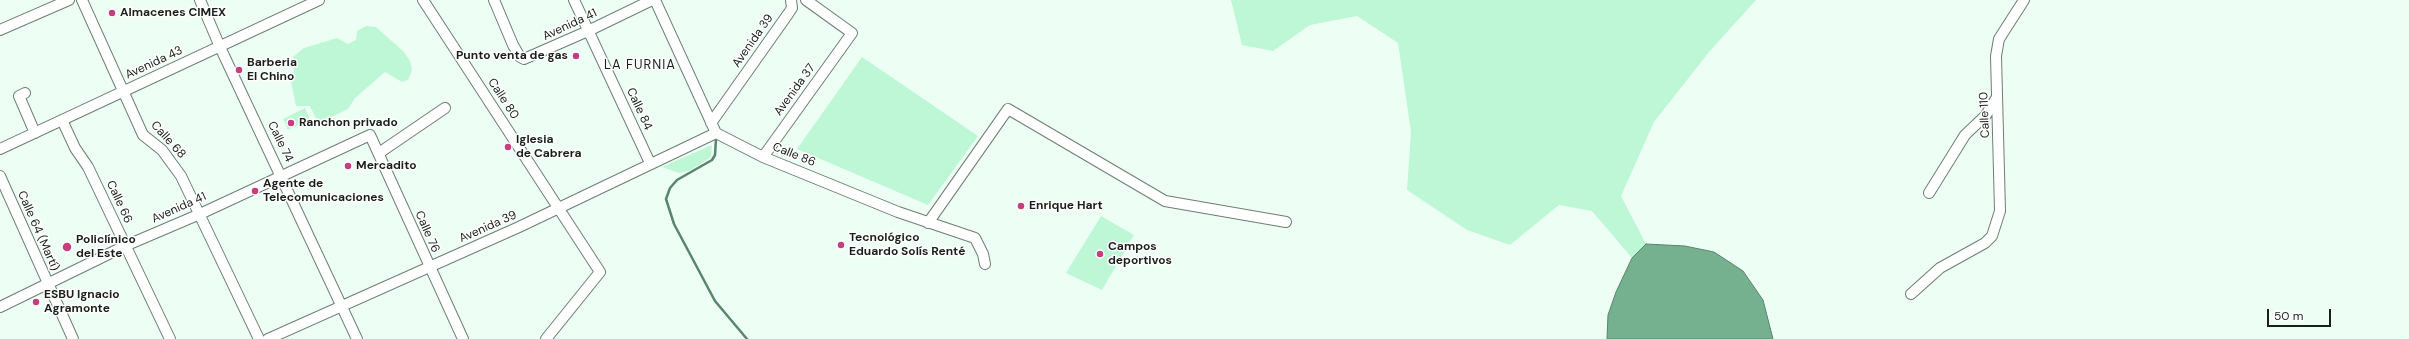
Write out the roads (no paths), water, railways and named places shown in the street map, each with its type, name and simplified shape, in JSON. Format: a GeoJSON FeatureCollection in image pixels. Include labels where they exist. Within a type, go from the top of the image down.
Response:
{"type":"FeatureCollection","features":[{"type":"Feature","properties":{"kind":"street"},"geometry":{"type":"LineString","coordinates":[[0,30],[69,0]]}},
{"type":"Feature","properties":{"kind":"street","name":"Calle 68"},"geometry":{"type":"LineString","coordinates":[[82,0],[143,135],[162,150],[175,166],[200,214],[258,339]]}},
{"type":"Feature","properties":{"kind":"street","name":"Calle 74"},"geometry":{"type":"LineString","coordinates":[[200,0],[220,47],[282,175],[357,339]]}},
{"type":"Feature","properties":{"kind":"street","name":"Avenida 43"},"geometry":{"type":"LineString","coordinates":[[0,150],[319,0]]}},
{"type":"Feature","properties":{"kind":"street","name":"Calle 80"},"geometry":{"type":"LineString","coordinates":[[424,0],[600,272],[556,324],[546,339]]}},
{"type":"Feature","properties":{"kind":"street","name":"Avenida 41"},"geometry":{"type":"LineString","coordinates":[[494,0],[520,57],[528,58],[653,0]]}},
{"type":"Feature","properties":{"kind":"street","name":"Calle 84"},"geometry":{"type":"LineString","coordinates":[[574,0],[650,163]]}},
{"type":"Feature","properties":{"kind":"street"},"geometry":{"type":"LineString","coordinates":[[653,0],[716,133]]}},
{"type":"Feature","properties":{"kind":"street","name":"Avenida 39"},"geometry":{"type":"LineString","coordinates":[[711,122],[792,8],[791,0]]}},
{"type":"Feature","properties":{"kind":"street","name":"Avenida 37"},"geometry":{"type":"LineString","coordinates":[[763,157],[852,33],[806,0]]}},
{"type":"Feature","properties":{"kind":"street","name":"Calle 110"},"geometry":{"type":"LineString","coordinates":[[1910,294],[1940,268],[1985,243],[1992,236],[2000,211],[1996,56],[1998,39],[2024,0]]}},
{"type":"Feature","properties":{"kind":"street"},"geometry":{"type":"LineString","coordinates":[[25,93],[19,96],[35,133]]}},
{"type":"Feature","properties":{"kind":"street"},"geometry":{"type":"LineString","coordinates":[[1929,193],[1964,135],[1986,115],[1997,97]]}},
{"type":"Feature","properties":{"kind":"street"},"geometry":{"type":"LineString","coordinates":[[379,153],[445,108]]}},
{"type":"Feature","properties":{"kind":"street"},"geometry":{"type":"LineString","coordinates":[[928,223],[1008,109],[1165,201],[1286,222]]}},
{"type":"Feature","properties":{"kind":"street","name":"Calle 66"},"geometry":{"type":"LineString","coordinates":[[62,120],[75,148],[88,167],[170,339]]}},
{"type":"Feature","properties":{"kind":"street","name":"Avenida 39"},"geometry":{"type":"LineString","coordinates":[[268,339],[559,208],[650,163],[716,133]]}},
{"type":"Feature","properties":{"kind":"street","name":"Calle 86"},"geometry":{"type":"LineString","coordinates":[[716,133],[763,157],[928,223],[975,238],[983,254],[985,264]]}},
{"type":"Feature","properties":{"kind":"street","name":"Avenida 41"},"geometry":{"type":"LineString","coordinates":[[0,307],[125,246],[200,214],[370,135]]}},
{"type":"Feature","properties":{"kind":"street","name":"Calle 76"},"geometry":{"type":"LineString","coordinates":[[370,135],[463,339]]}},
{"type":"Feature","properties":{"kind":"street","name":"Calle 64 (Martí)"},"geometry":{"type":"LineString","coordinates":[[0,176],[74,339]]}},
{"type":"Feature","properties":{"kind":"waterway"},"geometry":{"type":"LineString","coordinates":[[716,139],[715,155],[712,160],[677,180],[670,188],[666,199],[674,224],[715,301],[747,339]]}},
{"type":"Feature","properties":{"kind":"place","name":"Almacenes CIMEX"},"geometry":{"type":"Point","coordinates":[112,13]}},
{"type":"Feature","properties":{"kind":"place","name":"Punto venta de gas"},"geometry":{"type":"Point","coordinates":[576,56]}},
{"type":"Feature","properties":{"kind":"place","name":"Barberia El Chino"},"geometry":{"type":"Point","coordinates":[239,70]}},
{"type":"Feature","properties":{"kind":"place","name":"Ranchon privado"},"geometry":{"type":"Point","coordinates":[291,123]}},
{"type":"Feature","properties":{"kind":"place","name":"Iglesia de Cabrera"},"geometry":{"type":"Point","coordinates":[508,147]}},
{"type":"Feature","properties":{"kind":"place","name":"Mercadito"},"geometry":{"type":"Point","coordinates":[348,166]}},
{"type":"Feature","properties":{"kind":"place","name":"Agente de Telecomunicaciones"},"geometry":{"type":"Point","coordinates":[255,191]}},
{"type":"Feature","properties":{"kind":"place","name":"Enrique Hart"},"geometry":{"type":"Point","coordinates":[1021,206]}},
{"type":"Feature","properties":{"kind":"place","name":"Tecnológico Eduardo Solís Renté"},"geometry":{"type":"Point","coordinates":[841,245]}},
{"type":"Feature","properties":{"kind":"place","name":"Policlínico del Este"},"geometry":{"type":"Point","coordinates":[67,247]}},
{"type":"Feature","properties":{"kind":"place","name":"Campos deportivos"},"geometry":{"type":"Point","coordinates":[1100,254]}},
{"type":"Feature","properties":{"kind":"place","name":"ESBU Ignacio Agramonte"},"geometry":{"type":"Point","coordinates":[36,302]}},
{"type":"Feature","properties":{"kind":"district","name":"LA FURNIA"},"geometry":{"type":"Point","coordinates":[640,66]}}]}
